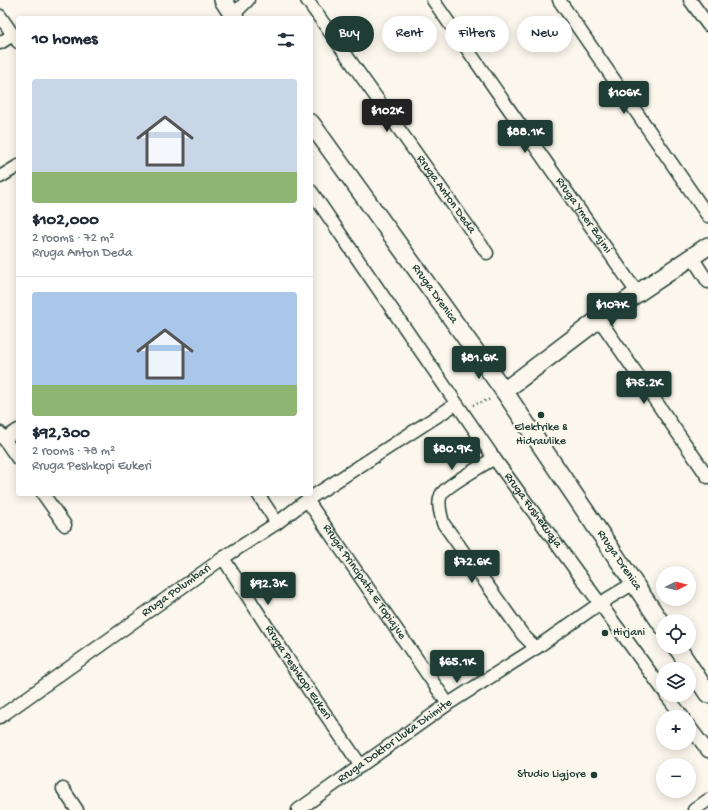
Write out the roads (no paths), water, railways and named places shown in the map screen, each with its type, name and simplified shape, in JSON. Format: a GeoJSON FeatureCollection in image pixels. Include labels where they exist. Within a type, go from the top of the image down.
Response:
{"type":"FeatureCollection","features":[{"type":"Feature","properties":{"kind":"street"},"geometry":{"type":"LineString","coordinates":[[223,0],[232,16]]}},
{"type":"Feature","properties":{"kind":"street"},"geometry":{"type":"LineString","coordinates":[[234,16],[248,0]]}},
{"type":"Feature","properties":{"kind":"street","name":"Rruga Anton Deda"},"geometry":{"type":"LineString","coordinates":[[307,0],[487,253]]}},
{"type":"Feature","properties":{"kind":"street","name":"Rruga Ymer Zajmi"},"geometry":{"type":"LineString","coordinates":[[433,0],[638,294]]}},
{"type":"Feature","properties":{"kind":"street"},"geometry":{"type":"LineString","coordinates":[[559,0],[708,216]]}},
{"type":"Feature","properties":{"kind":"street"},"geometry":{"type":"LineString","coordinates":[[690,0],[708,25]]}},
{"type":"Feature","properties":{"kind":"street"},"geometry":{"type":"LineString","coordinates":[[0,16],[16,38],[0,43]]}},
{"type":"Feature","properties":{"kind":"street","name":"Rruga Drenica"},"geometry":{"type":"LineString","coordinates":[[313,126],[504,391],[656,616]]}},
{"type":"Feature","properties":{"kind":"street"},"geometry":{"type":"LineString","coordinates":[[0,177],[16,167]]}},
{"type":"Feature","properties":{"kind":"street","name":"Rruga Fushëkuqja"},"geometry":{"type":"LineString","coordinates":[[313,193],[456,404],[656,680]]}},
{"type":"Feature","properties":{"kind":"street"},"geometry":{"type":"LineString","coordinates":[[504,391],[599,318],[638,294],[708,246]]}},
{"type":"Feature","properties":{"kind":"street"},"geometry":{"type":"LineString","coordinates":[[692,257],[708,282]]}},
{"type":"Feature","properties":{"kind":"street"},"geometry":{"type":"LineString","coordinates":[[599,318],[708,477]]}},
{"type":"Feature","properties":{"kind":"street","name":"Rruga Polumbari"},"geometry":{"type":"LineString","coordinates":[[0,717],[223,558],[277,523],[307,500],[456,404]]}},
{"type":"Feature","properties":{"kind":"street"},"geometry":{"type":"LineString","coordinates":[[16,431],[2,436],[16,456]]}},
{"type":"Feature","properties":{"kind":"street"},"geometry":{"type":"LineString","coordinates":[[494,458],[449,487],[441,495],[439,504],[443,523],[523,635],[536,648]]}},
{"type":"Feature","properties":{"kind":"street"},"geometry":{"type":"LineString","coordinates":[[44,496],[65,525]]}},
{"type":"Feature","properties":{"kind":"street"},"geometry":{"type":"LineString","coordinates":[[259,496],[277,523]]}},
{"type":"Feature","properties":{"kind":"street","name":"Rruga Principata E Topiajve"},"geometry":{"type":"LineString","coordinates":[[307,500],[448,704]]}},
{"type":"Feature","properties":{"kind":"street","name":"Rruga Peshkopi Eukeri"},"geometry":{"type":"LineString","coordinates":[[223,558],[292,668],[361,766]]}},
{"type":"Feature","properties":{"kind":"street","name":"Rruga Doktor Lluka Dhimite"},"geometry":{"type":"LineString","coordinates":[[298,810],[448,704],[634,583]]}},
{"type":"Feature","properties":{"kind":"street"},"geometry":{"type":"LineString","coordinates":[[682,654],[708,694]]}},
{"type":"Feature","properties":{"kind":"street"},"geometry":{"type":"LineString","coordinates":[[671,702],[678,710]]}},
{"type":"Feature","properties":{"kind":"street"},"geometry":{"type":"LineString","coordinates":[[696,735],[708,751]]}},
{"type":"Feature","properties":{"kind":"street"},"geometry":{"type":"LineString","coordinates":[[63,790],[76,810]]}},
{"type":"Feature","properties":{"kind":"street"},"geometry":{"type":"LineString","coordinates":[[694,810],[708,800]]}},
{"type":"Feature","properties":{"kind":"place","name":"Elektrike & Hidraulike"},"geometry":{"type":"Point","coordinates":[541,415]}},
{"type":"Feature","properties":{"kind":"place","name":"Hirjani"},"geometry":{"type":"Point","coordinates":[605,633]}},
{"type":"Feature","properties":{"kind":"place","name":"Studio Ligjore"},"geometry":{"type":"Point","coordinates":[594,775]}}]}
